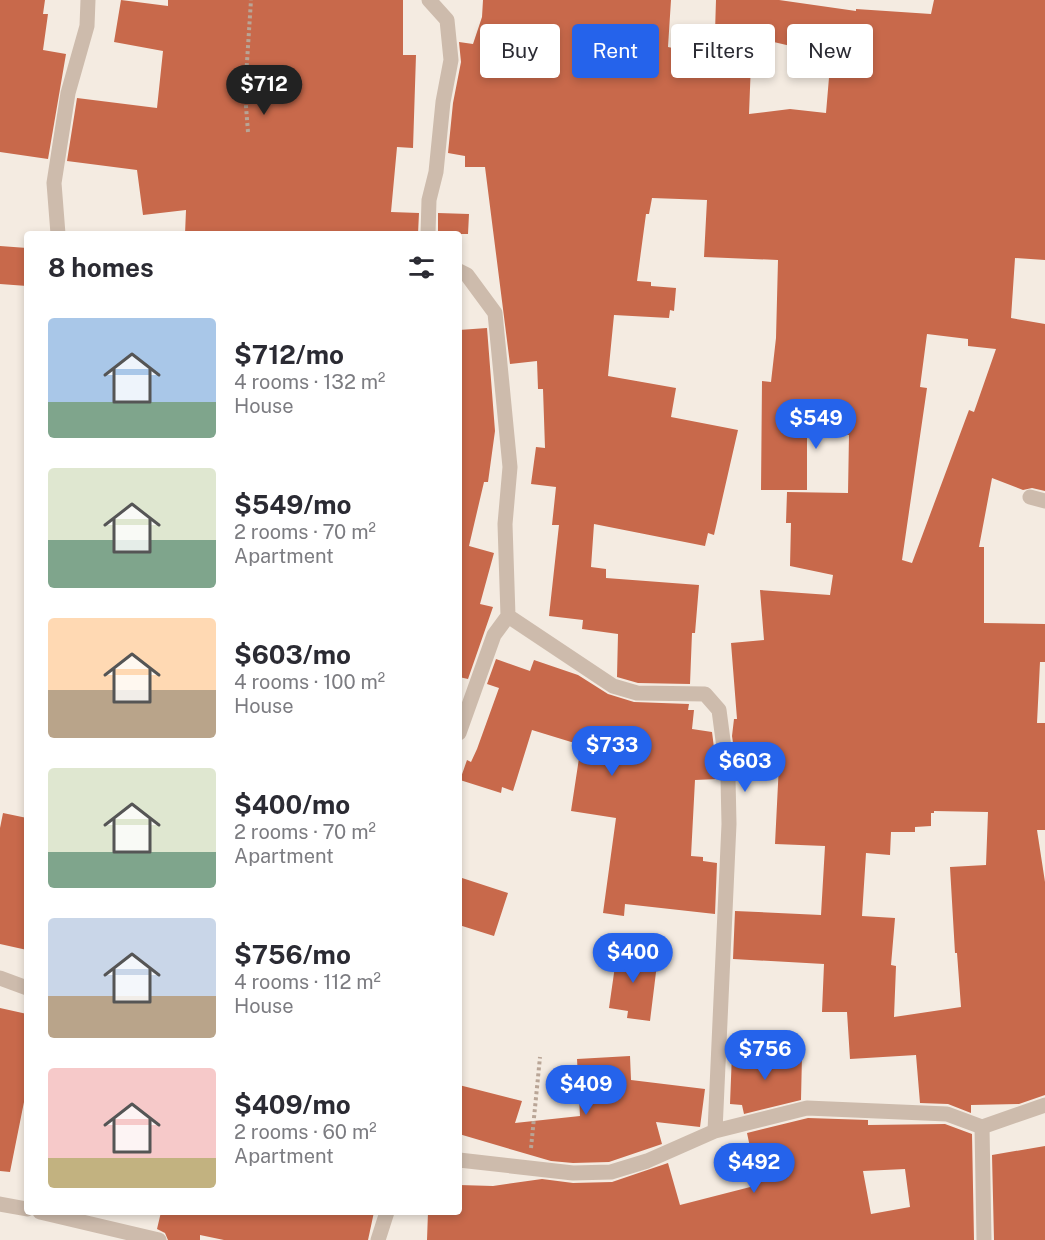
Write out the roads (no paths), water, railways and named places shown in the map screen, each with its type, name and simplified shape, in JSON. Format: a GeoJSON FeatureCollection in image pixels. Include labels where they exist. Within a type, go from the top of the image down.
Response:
{"type":"FeatureCollection","features":[{"type":"Feature","properties":{"kind":"street"},"geometry":{"type":"LineString","coordinates":[[58,231],[54,183],[68,93],[87,26],[88,0]]}},
{"type":"Feature","properties":{"kind":"street"},"geometry":{"type":"LineString","coordinates":[[428,231],[429,200],[436,172],[443,102],[451,60],[447,20],[429,0]]}},
{"type":"Feature","properties":{"kind":"street"},"geometry":{"type":"LineString","coordinates":[[462,272],[467,275],[495,313],[510,467],[505,524],[508,616],[494,635],[462,725]]}},
{"type":"Feature","properties":{"kind":"street"},"geometry":{"type":"LineString","coordinates":[[508,616],[613,686],[637,693],[705,694],[719,710],[728,778],[729,824],[715,1131]]}},
{"type":"Feature","properties":{"kind":"street"},"geometry":{"type":"LineString","coordinates":[[0,978],[24,987]]}},
{"type":"Feature","properties":{"kind":"street"},"geometry":{"type":"LineString","coordinates":[[462,1160],[529,1170],[573,1173],[611,1172],[647,1161],[715,1131],[807,1108],[947,1114],[982,1127],[1045,1105]]}},
{"type":"Feature","properties":{"kind":"street"},"geometry":{"type":"LineString","coordinates":[[982,1127],[984,1240]]}},
{"type":"Feature","properties":{"kind":"street"},"geometry":{"type":"LineString","coordinates":[[0,1204],[24,1208]]}},
{"type":"Feature","properties":{"kind":"street"},"geometry":{"type":"LineString","coordinates":[[53,1215],[159,1240]]}},
{"type":"Feature","properties":{"kind":"street"},"geometry":{"type":"LineString","coordinates":[[378,1240],[386,1215]]}}]}
